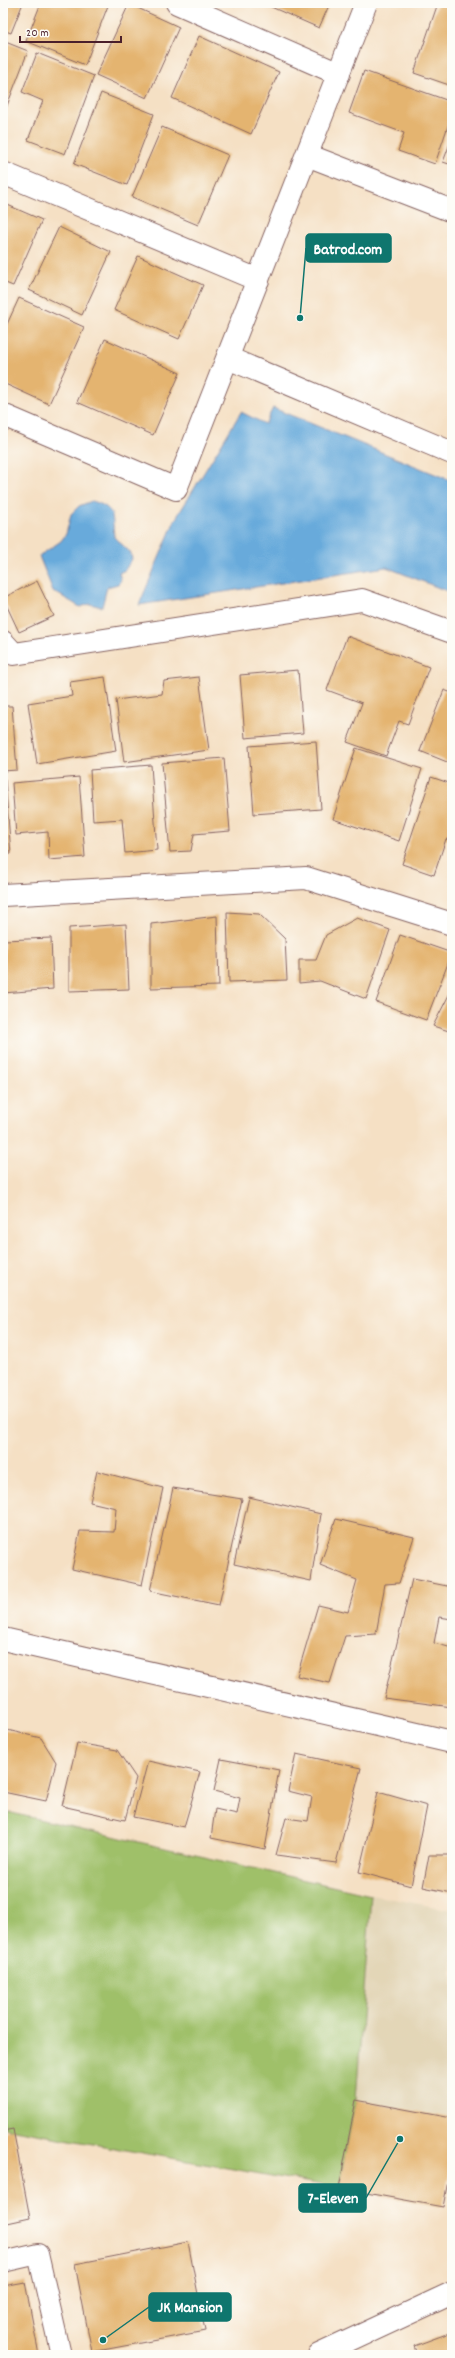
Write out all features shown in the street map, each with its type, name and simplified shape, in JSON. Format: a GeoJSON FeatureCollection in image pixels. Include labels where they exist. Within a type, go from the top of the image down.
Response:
{"type":"FeatureCollection","features":[{"type":"Feature","properties":{"kind":"street"},"geometry":{"type":"LineString","coordinates":[[178,3],[339,74]]}},
{"type":"Feature","properties":{"kind":"street"},"geometry":{"type":"LineString","coordinates":[[3,415],[176,489],[366,3]]}},
{"type":"Feature","properties":{"kind":"street"},"geometry":{"type":"LineString","coordinates":[[307,155],[452,211]]}},
{"type":"Feature","properties":{"kind":"street"},"geometry":{"type":"LineString","coordinates":[[3,173],[258,280]]}},
{"type":"Feature","properties":{"kind":"street"},"geometry":{"type":"LineString","coordinates":[[228,358],[452,453]]}},
{"type":"Feature","properties":{"kind":"street"},"geometry":{"type":"LineString","coordinates":[[3,642],[14,654],[362,600],[452,632]]}},
{"type":"Feature","properties":{"kind":"street"},"geometry":{"type":"LineString","coordinates":[[3,895],[306,878],[452,924]]}},
{"type":"Feature","properties":{"kind":"street"},"geometry":{"type":"LineString","coordinates":[[3,1640],[452,1742]]}},
{"type":"Feature","properties":{"kind":"street"},"geometry":{"type":"LineString","coordinates":[[319,2355],[452,2293]]}},
{"type":"Feature","properties":{"kind":"lane"},"geometry":{"type":"LineString","coordinates":[[3,2262],[38,2254],[61,2355]]}},
{"type":"Feature","properties":{"kind":"shaded area"},"geometry":{"type":"Polygon","coordinates":[[[371,1895],[452,1910],[452,2118],[356,2100],[371,1895]]]}},
{"type":"Feature","properties":{"kind":"green space"},"geometry":{"type":"Polygon","coordinates":[[[3,1811],[371,1895],[356,2100],[339,2188],[3,2128],[3,1811]]]}},
{"type":"Feature","properties":{"kind":"water"},"geometry":{"type":"Polygon","coordinates":[[[273,408],[452,481],[452,593],[386,567],[139,605],[175,520],[241,412],[265,424],[273,408]]]}},
{"type":"Feature","properties":{"kind":"water"},"geometry":{"type":"Polygon","coordinates":[[[92,501],[109,510],[112,518],[114,537],[130,552],[132,559],[125,570],[119,573],[121,580],[118,584],[107,587],[102,607],[90,604],[80,607],[53,591],[39,556],[61,541],[66,534],[71,514],[79,506],[92,501]]]}},
{"type":"Feature","properties":{"kind":"building"},"geometry":{"type":"Polygon","coordinates":[[[3,3],[23,3],[11,33],[3,30],[3,3]]]}},
{"type":"Feature","properties":{"kind":"building"},"geometry":{"type":"Polygon","coordinates":[[[41,3],[109,3],[85,65],[26,41],[41,3]]]}},
{"type":"Feature","properties":{"kind":"building"},"geometry":{"type":"Polygon","coordinates":[[[262,3],[330,3],[319,28],[262,3]]]}},
{"type":"Feature","properties":{"kind":"building"},"geometry":{"type":"Polygon","coordinates":[[[438,3],[452,3],[452,86],[414,73],[438,3]]]}},
{"type":"Feature","properties":{"kind":"building"},"geometry":{"type":"Polygon","coordinates":[[[129,4],[179,27],[147,98],[96,75],[129,4]]]}},
{"type":"Feature","properties":{"kind":"building"},"geometry":{"type":"Polygon","coordinates":[[[199,36],[279,72],[251,134],[172,98],[199,36]]]}},
{"type":"Feature","properties":{"kind":"building"},"geometry":{"type":"Polygon","coordinates":[[[3,41],[28,51],[3,116],[3,41]]]}},
{"type":"Feature","properties":{"kind":"building"},"geometry":{"type":"Polygon","coordinates":[[[37,53],[94,76],[65,154],[28,140],[43,101],[22,92],[37,53]]]}},
{"type":"Feature","properties":{"kind":"building"},"geometry":{"type":"Polygon","coordinates":[[[364,71],[452,102],[452,114],[435,164],[398,151],[404,133],[349,113],[364,71]]]}},
{"type":"Feature","properties":{"kind":"building"},"geometry":{"type":"Polygon","coordinates":[[[101,93],[154,114],[127,185],[74,164],[101,93]]]}},
{"type":"Feature","properties":{"kind":"building"},"geometry":{"type":"Polygon","coordinates":[[[162,127],[228,155],[198,225],[132,197],[162,127]]]}},
{"type":"Feature","properties":{"kind":"building"},"geometry":{"type":"Polygon","coordinates":[[[452,138],[452,165],[443,162],[452,138]]]}},
{"type":"Feature","properties":{"kind":"building"},"geometry":{"type":"Polygon","coordinates":[[[3,203],[42,220],[13,286],[3,282],[3,203]]]}},
{"type":"Feature","properties":{"kind":"building"},"geometry":{"type":"Polygon","coordinates":[[[59,227],[111,252],[82,315],[29,290],[59,227]]]}},
{"type":"Feature","properties":{"kind":"building"},"geometry":{"type":"Polygon","coordinates":[[[138,256],[203,285],[179,339],[114,310],[138,256]]]}},
{"type":"Feature","properties":{"kind":"building"},"geometry":{"type":"Polygon","coordinates":[[[19,298],[84,327],[49,404],[3,383],[3,333],[19,298]]]}},
{"type":"Feature","properties":{"kind":"building"},"geometry":{"type":"Polygon","coordinates":[[[105,339],[180,373],[153,435],[77,402],[105,339]]]}},
{"type":"Feature","properties":{"kind":"building"},"geometry":{"type":"Polygon","coordinates":[[[37,581],[54,616],[19,632],[3,598],[37,581]]]}},
{"type":"Feature","properties":{"kind":"building"},"geometry":{"type":"Polygon","coordinates":[[[347,636],[429,667],[408,724],[399,721],[386,756],[347,742],[362,703],[327,690],[347,636]]]}},
{"type":"Feature","properties":{"kind":"building"},"geometry":{"type":"Polygon","coordinates":[[[298,670],[303,733],[245,738],[240,675],[298,670]]]}},
{"type":"Feature","properties":{"kind":"building"},"geometry":{"type":"Polygon","coordinates":[[[105,677],[116,751],[37,764],[28,703],[72,696],[70,682],[105,677]]]}},
{"type":"Feature","properties":{"kind":"building"},"geometry":{"type":"Polygon","coordinates":[[[199,677],[209,750],[124,762],[116,700],[162,694],[164,681],[199,677]]]}},
{"type":"Feature","properties":{"kind":"building"},"geometry":{"type":"Polygon","coordinates":[[[444,690],[452,693],[452,764],[420,751],[444,690]]]}},
{"type":"Feature","properties":{"kind":"building"},"geometry":{"type":"Polygon","coordinates":[[[3,706],[12,706],[17,770],[3,771],[3,706]]]}},
{"type":"Feature","properties":{"kind":"building"},"geometry":{"type":"Polygon","coordinates":[[[316,741],[321,809],[254,814],[249,746],[316,741]]]}},
{"type":"Feature","properties":{"kind":"building"},"geometry":{"type":"Polygon","coordinates":[[[356,748],[422,769],[399,841],[333,819],[356,748]]]}},
{"type":"Feature","properties":{"kind":"building"},"geometry":{"type":"Polygon","coordinates":[[[224,758],[230,831],[194,834],[191,851],[170,852],[162,763],[224,758]]]}},
{"type":"Feature","properties":{"kind":"building"},"geometry":{"type":"Polygon","coordinates":[[[151,765],[157,850],[125,853],[122,819],[93,821],[90,770],[151,765]]]}},
{"type":"Feature","properties":{"kind":"building"},"geometry":{"type":"Polygon","coordinates":[[[79,777],[85,857],[49,860],[48,832],[16,835],[12,783],[79,777]]]}},
{"type":"Feature","properties":{"kind":"building"},"geometry":{"type":"Polygon","coordinates":[[[431,777],[452,784],[452,841],[446,839],[434,875],[402,864],[431,777]]]}},
{"type":"Feature","properties":{"kind":"building"},"geometry":{"type":"Polygon","coordinates":[[[3,779],[5,779],[11,854],[3,855],[3,779]]]}},
{"type":"Feature","properties":{"kind":"building"},"geometry":{"type":"Polygon","coordinates":[[[227,912],[259,914],[285,939],[287,980],[229,982],[227,912]]]}},
{"type":"Feature","properties":{"kind":"building"},"geometry":{"type":"Polygon","coordinates":[[[217,916],[219,986],[151,988],[151,924],[217,916]]]}},
{"type":"Feature","properties":{"kind":"building"},"geometry":{"type":"Polygon","coordinates":[[[357,918],[390,930],[366,999],[320,981],[299,983],[299,960],[316,960],[326,935],[357,918]]]}},
{"type":"Feature","properties":{"kind":"building"},"geometry":{"type":"Polygon","coordinates":[[[126,924],[129,989],[69,991],[69,928],[126,924]]]}},
{"type":"Feature","properties":{"kind":"building"},"geometry":{"type":"Polygon","coordinates":[[[400,935],[452,953],[426,1020],[376,1002],[400,935]]]}},
{"type":"Feature","properties":{"kind":"building"},"geometry":{"type":"Polygon","coordinates":[[[51,938],[53,989],[3,993],[4,940],[51,938]]]}},
{"type":"Feature","properties":{"kind":"building"},"geometry":{"type":"Polygon","coordinates":[[[452,989],[452,1032],[433,1026],[452,989]]]}},
{"type":"Feature","properties":{"kind":"building"},"geometry":{"type":"Polygon","coordinates":[[[97,1471],[163,1488],[142,1585],[72,1569],[80,1531],[114,1532],[116,1508],[90,1502],[97,1471]]]}},
{"type":"Feature","properties":{"kind":"building"},"geometry":{"type":"Polygon","coordinates":[[[173,1488],[242,1499],[219,1605],[150,1591],[173,1488]]]}},
{"type":"Feature","properties":{"kind":"building"},"geometry":{"type":"Polygon","coordinates":[[[249,1497],[321,1514],[311,1581],[234,1564],[249,1497]]]}},
{"type":"Feature","properties":{"kind":"building"},"geometry":{"type":"Polygon","coordinates":[[[336,1519],[414,1537],[399,1583],[385,1584],[376,1634],[345,1636],[330,1683],[297,1676],[318,1605],[348,1612],[357,1580],[320,1565],[336,1519]]]}},
{"type":"Feature","properties":{"kind":"building"},"geometry":{"type":"Polygon","coordinates":[[[412,1579],[452,1587],[452,1619],[439,1617],[434,1643],[452,1648],[452,1707],[384,1698],[412,1579]]]}},
{"type":"Feature","properties":{"kind":"building"},"geometry":{"type":"Polygon","coordinates":[[[3,1729],[41,1738],[56,1762],[46,1801],[3,1792],[3,1729]]]}},
{"type":"Feature","properties":{"kind":"building"},"geometry":{"type":"Polygon","coordinates":[[[77,1743],[117,1750],[136,1778],[125,1820],[62,1806],[77,1743]]]}},
{"type":"Feature","properties":{"kind":"building"},"geometry":{"type":"Polygon","coordinates":[[[296,1754],[361,1768],[336,1863],[276,1855],[286,1818],[308,1821],[312,1797],[288,1791],[296,1754]]]}},
{"type":"Feature","properties":{"kind":"building"},"geometry":{"type":"Polygon","coordinates":[[[221,1759],[279,1770],[265,1849],[211,1838],[215,1809],[237,1814],[240,1798],[214,1791],[221,1759]]]}},
{"type":"Feature","properties":{"kind":"building"},"geometry":{"type":"Polygon","coordinates":[[[148,1761],[200,1772],[184,1827],[133,1817],[148,1761]]]}},
{"type":"Feature","properties":{"kind":"building"},"geometry":{"type":"Polygon","coordinates":[[[378,1792],[427,1806],[411,1886],[359,1872],[378,1792]]]}},
{"type":"Feature","properties":{"kind":"building"},"geometry":{"type":"Polygon","coordinates":[[[429,1855],[452,1855],[452,1893],[423,1887],[429,1855]]]}},
{"type":"Feature","properties":{"kind":"building"},"geometry":{"type":"Polygon","coordinates":[[[356,2100],[452,2118],[452,2160],[443,2207],[339,2188],[356,2100]]]}},
{"type":"Feature","properties":{"kind":"building"},"geometry":{"type":"Polygon","coordinates":[[[13,2129],[30,2218],[3,2224],[3,2131],[13,2129]]]}},
{"type":"Feature","properties":{"kind":"building"},"geometry":{"type":"Polygon","coordinates":[[[188,2242],[205,2331],[92,2352],[75,2264],[188,2242]]]}},
{"type":"Feature","properties":{"kind":"building"},"geometry":{"type":"Polygon","coordinates":[[[25,2282],[39,2355],[3,2355],[3,2286],[25,2282]]]}},
{"type":"Feature","properties":{"kind":"building"},"geometry":{"type":"Polygon","coordinates":[[[452,2332],[452,2355],[417,2355],[414,2346],[452,2332]]]}},
{"type":"Feature","properties":{"kind":"place","name":"Batrod.com"},"geometry":{"type":"Point","coordinates":[300,318]}},
{"type":"Feature","properties":{"kind":"place","name":"7-Eleven"},"geometry":{"type":"Point","coordinates":[400,2139]}},
{"type":"Feature","properties":{"kind":"place","name":"JK Mansion"},"geometry":{"type":"Point","coordinates":[103,2340]}}]}
